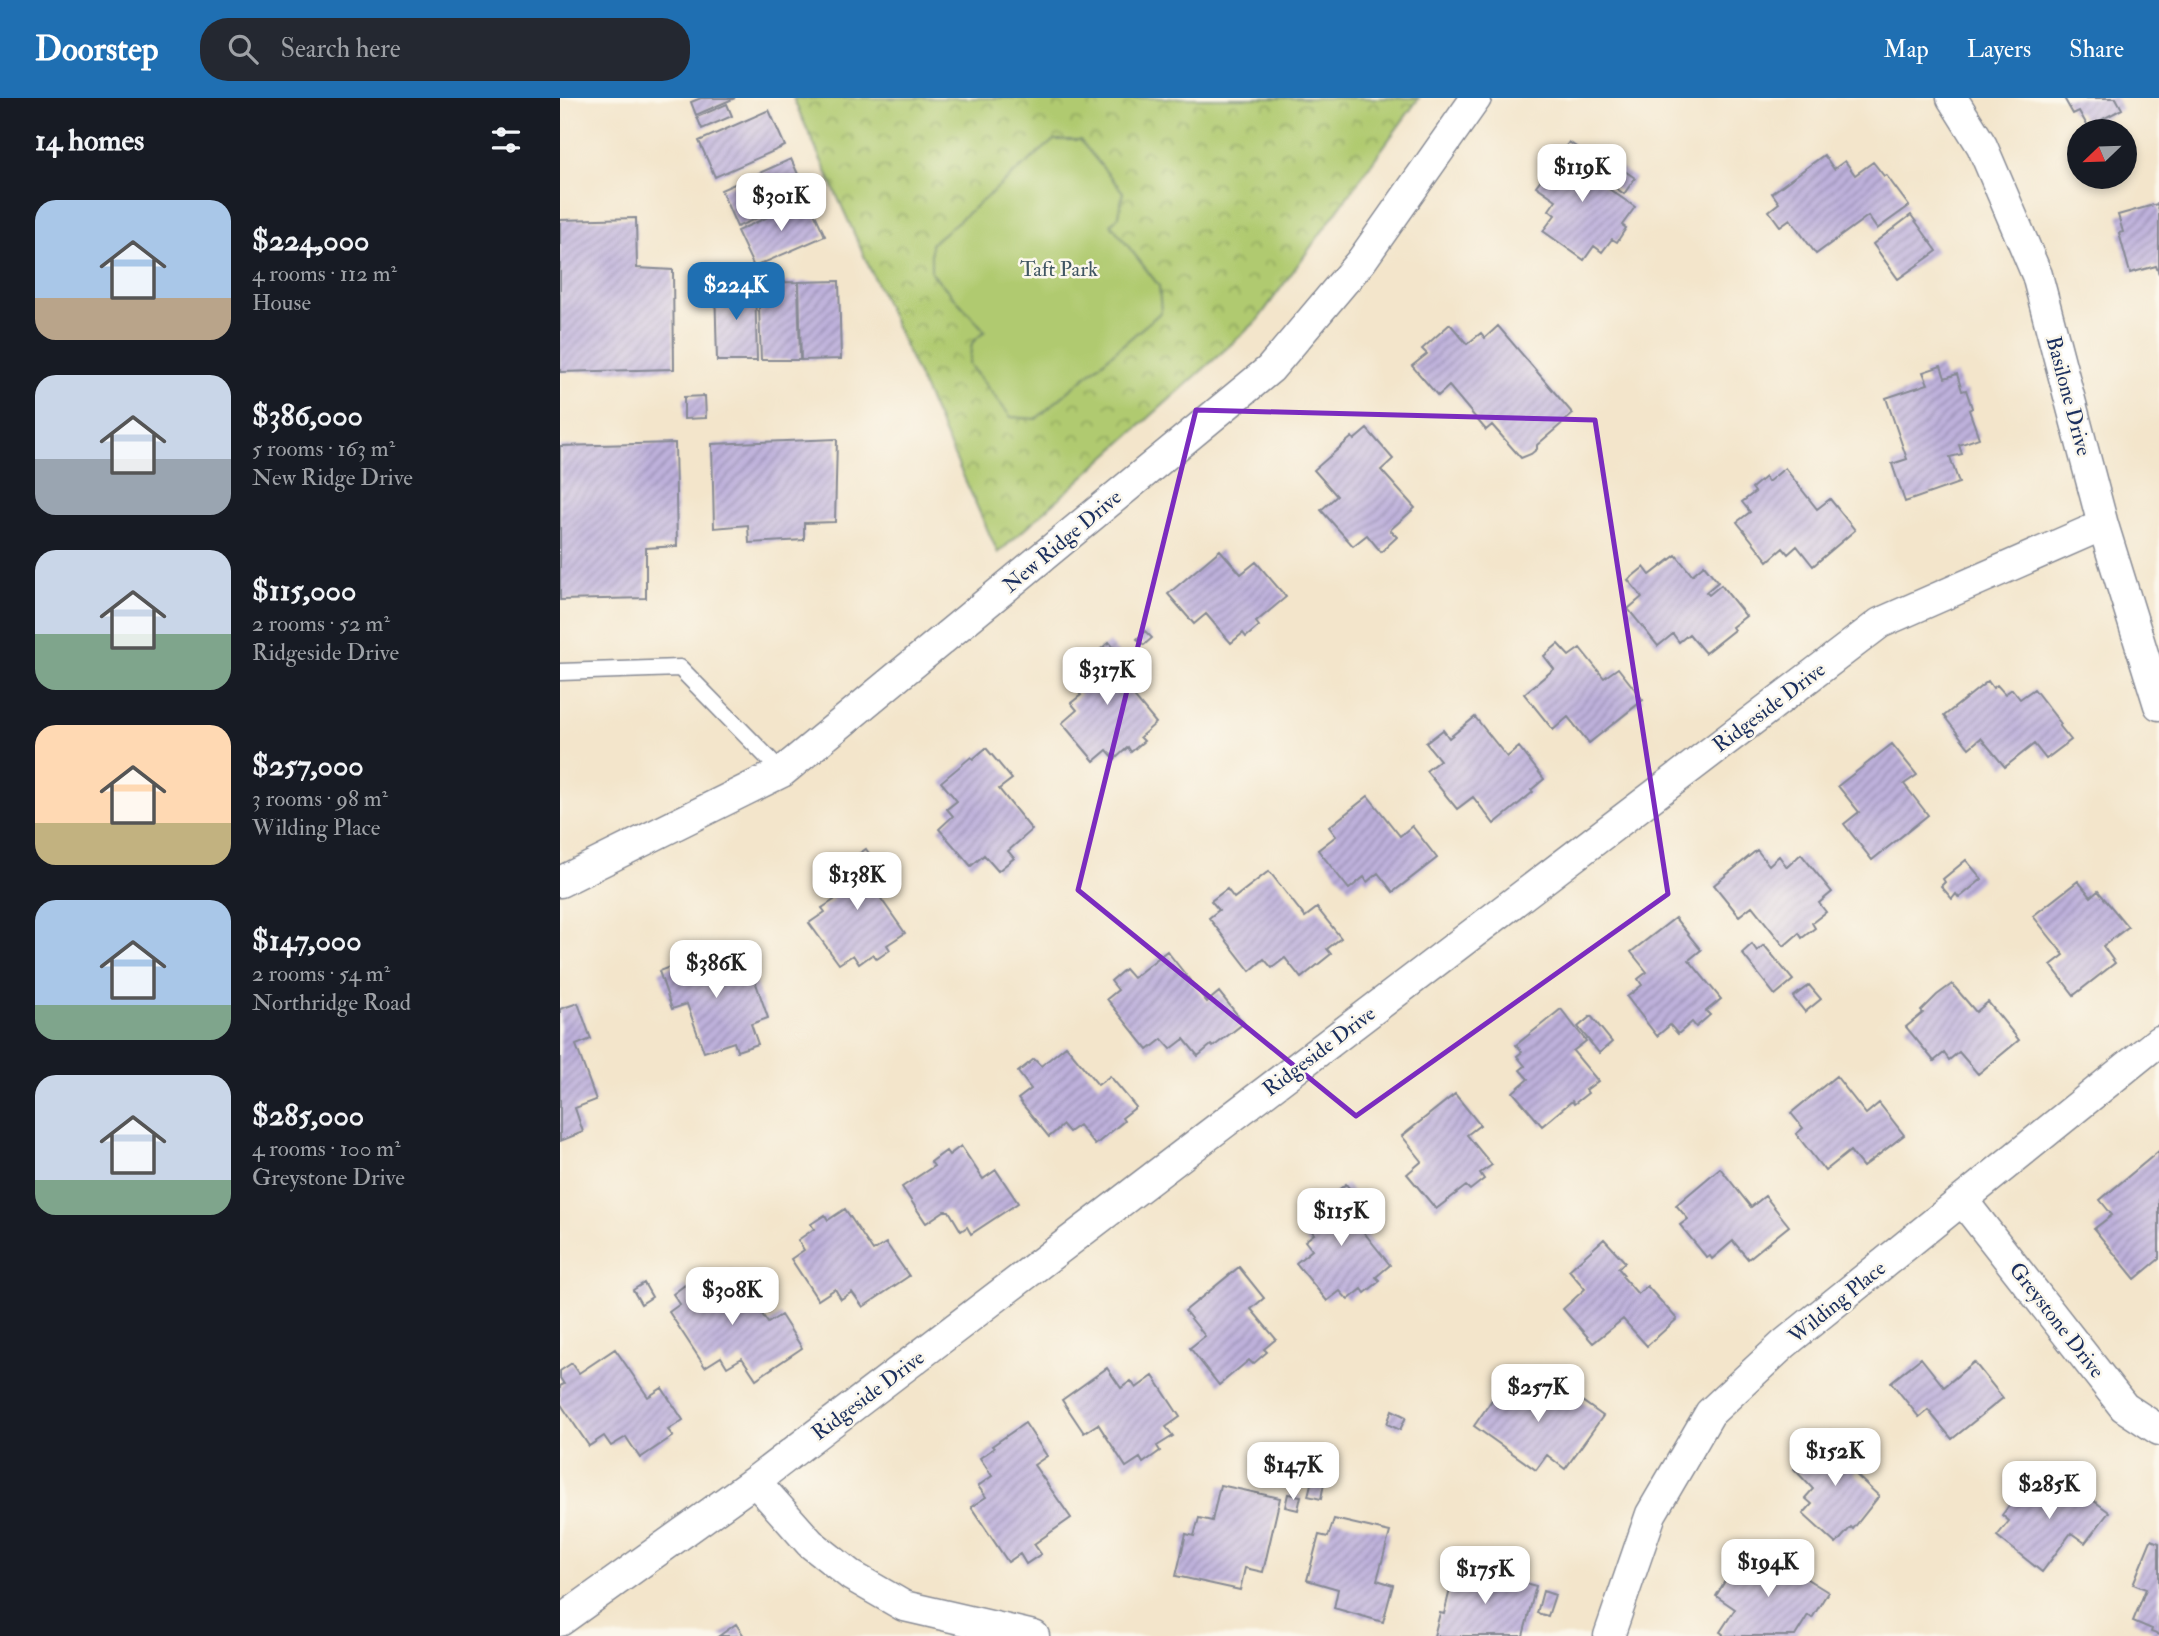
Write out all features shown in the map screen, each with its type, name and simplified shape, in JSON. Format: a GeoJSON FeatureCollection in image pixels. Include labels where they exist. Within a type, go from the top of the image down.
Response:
{"type":"FeatureCollection","features":[{"type":"Feature","properties":{"kind":"street","name":"New Ridge Drive"},"geometry":{"type":"LineString","coordinates":[[560,882],[782,772],[1270,369],[1362,260],[1476,98]]}},
{"type":"Feature","properties":{"kind":"street","name":"Basilone Drive"},"geometry":{"type":"LineString","coordinates":[[1952,98],[1982,146],[2037,275],[2103,525],[2159,705]]}},
{"type":"Feature","properties":{"kind":"street","name":"Ridgeside Drive"},"geometry":{"type":"LineString","coordinates":[[560,1621],[755,1481],[1880,623],[2103,525]]}},
{"type":"Feature","properties":{"kind":"street","name":"Wilding Place"},"geometry":{"type":"LineString","coordinates":[[1609,1636],[1651,1514],[1710,1413],[1784,1344],[2159,1041]]}},
{"type":"Feature","properties":{"kind":"street","name":"Greystone Drive"},"geometry":{"type":"LineString","coordinates":[[1964,1201],[2124,1407],[2159,1430]]}},
{"type":"Feature","properties":{"kind":"street"},"geometry":{"type":"LineString","coordinates":[[755,1481],[810,1543],[852,1576],[904,1606],[1034,1636]]}},
{"type":"Feature","properties":{"kind":"lane"},"geometry":{"type":"LineString","coordinates":[[562,676],[680,668],[782,772]]}},
{"type":"Feature","properties":{"kind":"highlighted area"},"geometry":{"type":"Polygon","coordinates":[[[1196,410],[1595,420],[1668,894],[1356,1116],[1078,890],[1196,410]]]}},
{"type":"Feature","properties":{"kind":"green space","name":"Taft Park"},"geometry":{"type":"Polygon","coordinates":[[[793,98],[1419,98],[1257,321],[998,553],[793,98]]]}},
{"type":"Feature","properties":{"kind":"green space"},"geometry":{"type":"Polygon","coordinates":[[[1054,140],[1080,140],[1123,192],[1119,216],[1111,224],[1159,286],[1161,312],[1036,419],[1011,417],[969,364],[972,343],[985,331],[931,272],[931,244],[1054,140]]]}},
{"type":"Feature","properties":{"kind":"building"},"geometry":{"type":"Polygon","coordinates":[[[701,98],[735,98],[696,115],[691,102],[701,98]]]}},
{"type":"Feature","properties":{"kind":"building"},"geometry":{"type":"Polygon","coordinates":[[[2064,98],[2116,98],[2122,109],[2103,119],[2084,119],[2079,111],[2073,114],[2064,98]]]}},
{"type":"Feature","properties":{"kind":"building"},"geometry":{"type":"Polygon","coordinates":[[[727,104],[732,116],[702,129],[697,117],[727,104]]]}},
{"type":"Feature","properties":{"kind":"building"},"geometry":{"type":"Polygon","coordinates":[[[769,110],[785,146],[715,177],[699,141],[769,110]]]}},
{"type":"Feature","properties":{"kind":"building"},"geometry":{"type":"Polygon","coordinates":[[[1569,142],[1602,165],[1593,178],[1635,207],[1622,225],[1626,228],[1617,242],[1612,239],[1602,252],[1594,246],[1584,260],[1543,231],[1555,215],[1549,210],[1556,200],[1536,186],[1569,142]]]}},
{"type":"Feature","properties":{"kind":"building"},"geometry":{"type":"Polygon","coordinates":[[[1824,155],[1834,169],[1845,161],[1855,175],[1873,162],[1909,206],[1877,229],[1868,216],[1816,254],[1790,219],[1780,226],[1769,211],[1779,203],[1772,193],[1824,155]]]}},
{"type":"Feature","properties":{"kind":"building"},"geometry":{"type":"Polygon","coordinates":[[[791,159],[808,196],[737,227],[721,190],[791,159]]]}},
{"type":"Feature","properties":{"kind":"building"},"geometry":{"type":"Polygon","coordinates":[[[1619,167],[1635,178],[1624,194],[1608,182],[1619,167]]]}},
{"type":"Feature","properties":{"kind":"building"},"geometry":{"type":"Polygon","coordinates":[[[808,199],[825,236],[754,267],[737,231],[808,199]]]}},
{"type":"Feature","properties":{"kind":"building"},"geometry":{"type":"Polygon","coordinates":[[[2157,204],[2159,274],[2156,266],[2130,273],[2119,233],[2123,232],[2118,215],[2157,204]]]}},
{"type":"Feature","properties":{"kind":"building"},"geometry":{"type":"Polygon","coordinates":[[[1911,215],[1937,251],[1898,279],[1873,244],[1911,215]]]}},
{"type":"Feature","properties":{"kind":"building"},"geometry":{"type":"Polygon","coordinates":[[[636,218],[637,268],[673,270],[674,369],[560,372],[560,220],[636,218]]]}},
{"type":"Feature","properties":{"kind":"building"},"geometry":{"type":"Polygon","coordinates":[[[839,281],[841,359],[801,360],[799,282],[839,281]]]}},
{"type":"Feature","properties":{"kind":"building"},"geometry":{"type":"Polygon","coordinates":[[[798,282],[800,360],[761,360],[758,283],[798,282]]]}},
{"type":"Feature","properties":{"kind":"building"},"geometry":{"type":"Polygon","coordinates":[[[755,283],[757,361],[717,361],[715,284],[755,283]]]}},
{"type":"Feature","properties":{"kind":"building"},"geometry":{"type":"Polygon","coordinates":[[[1450,324],[1467,344],[1481,333],[1485,338],[1498,326],[1573,414],[1537,445],[1537,449],[1531,454],[1521,458],[1492,425],[1486,430],[1449,386],[1438,396],[1412,366],[1427,354],[1422,349],[1450,324]]]}},
{"type":"Feature","properties":{"kind":"building"},"geometry":{"type":"Polygon","coordinates":[[[1941,366],[1945,378],[1957,374],[1962,391],[1966,390],[1972,408],[1969,410],[1979,438],[1959,445],[1962,454],[1950,457],[1959,483],[1905,502],[1892,464],[1907,459],[1886,398],[1928,384],[1923,372],[1941,366]]]}},
{"type":"Feature","properties":{"kind":"building"},"geometry":{"type":"Polygon","coordinates":[[[705,396],[706,418],[684,419],[684,397],[705,396]]]}},
{"type":"Feature","properties":{"kind":"building"},"geometry":{"type":"Polygon","coordinates":[[[1367,429],[1393,459],[1381,470],[1415,508],[1390,530],[1397,537],[1381,552],[1367,535],[1353,546],[1321,510],[1337,496],[1314,470],[1352,437],[1354,440],[1367,429]]]}},
{"type":"Feature","properties":{"kind":"building"},"geometry":{"type":"Polygon","coordinates":[[[837,439],[835,522],[804,523],[804,540],[749,543],[748,525],[714,528],[712,444],[837,439]]]}},
{"type":"Feature","properties":{"kind":"building"},"geometry":{"type":"Polygon","coordinates":[[[675,443],[677,546],[646,548],[646,598],[560,600],[560,446],[675,443]]]}},
{"type":"Feature","properties":{"kind":"building"},"geometry":{"type":"Polygon","coordinates":[[[1785,468],[1817,509],[1830,499],[1855,530],[1813,566],[1797,546],[1788,554],[1783,548],[1768,561],[1737,522],[1750,512],[1742,502],[1755,492],[1752,488],[1765,477],[1768,482],[1785,468]]]}},
{"type":"Feature","properties":{"kind":"building"},"geometry":{"type":"Polygon","coordinates":[[[1220,550],[1241,574],[1256,562],[1286,597],[1256,622],[1259,626],[1246,637],[1243,633],[1231,643],[1206,614],[1194,624],[1168,594],[1220,550]]]}},
{"type":"Feature","properties":{"kind":"building"},"geometry":{"type":"Polygon","coordinates":[[[1676,555],[1692,575],[1704,565],[1718,582],[1706,592],[1709,595],[1721,585],[1746,616],[1732,627],[1734,630],[1705,653],[1689,634],[1679,642],[1673,634],[1658,646],[1628,609],[1642,597],[1628,580],[1644,567],[1650,575],[1676,555]]]}},
{"type":"Feature","properties":{"kind":"building"},"geometry":{"type":"Polygon","coordinates":[[[1145,631],[1152,638],[1144,645],[1137,639],[1145,631]]]}},
{"type":"Feature","properties":{"kind":"building"},"geometry":{"type":"Polygon","coordinates":[[[1109,642],[1138,677],[1126,687],[1156,723],[1140,737],[1144,741],[1131,752],[1128,747],[1115,759],[1107,750],[1094,761],[1062,723],[1077,710],[1071,703],[1081,695],[1067,679],[1109,642]]]}},
{"type":"Feature","properties":{"kind":"building"},"geometry":{"type":"Polygon","coordinates":[[[1558,644],[1569,656],[1580,648],[1604,678],[1618,668],[1643,700],[1589,743],[1568,717],[1553,730],[1524,694],[1554,669],[1544,656],[1558,644]]]}},
{"type":"Feature","properties":{"kind":"building"},"geometry":{"type":"Polygon","coordinates":[[[1988,681],[1993,688],[1997,685],[2005,694],[2012,689],[2020,699],[2034,689],[2071,740],[2046,759],[2034,744],[2005,767],[1981,738],[1969,748],[1944,716],[1988,681]]]}},
{"type":"Feature","properties":{"kind":"building"},"geometry":{"type":"Polygon","coordinates":[[[1475,717],[1507,757],[1519,747],[1544,779],[1531,790],[1533,792],[1494,824],[1473,797],[1457,809],[1426,771],[1440,760],[1426,743],[1443,730],[1449,738],[1475,717]]]}},
{"type":"Feature","properties":{"kind":"building"},"geometry":{"type":"Polygon","coordinates":[[[1892,744],[1917,775],[1904,784],[1928,815],[1872,860],[1844,824],[1859,812],[1838,786],[1892,744]]]}},
{"type":"Feature","properties":{"kind":"building"},"geometry":{"type":"Polygon","coordinates":[[[986,748],[1012,779],[999,789],[1032,830],[1008,851],[1014,858],[998,871],[984,855],[971,866],[939,829],[953,816],[947,809],[957,801],[941,782],[986,748]]]}},
{"type":"Feature","properties":{"kind":"building"},"geometry":{"type":"Polygon","coordinates":[[[1368,796],[1400,836],[1412,826],[1437,858],[1393,892],[1378,873],[1367,882],[1364,877],[1349,889],[1318,850],[1336,836],[1329,827],[1368,796]]]}},
{"type":"Feature","properties":{"kind":"building"},"geometry":{"type":"Polygon","coordinates":[[[866,849],[890,883],[877,893],[905,933],[887,945],[890,950],[877,959],[873,954],[859,964],[853,955],[839,964],[809,923],[825,912],[822,908],[834,900],[820,880],[866,849]]]}},
{"type":"Feature","properties":{"kind":"building"},"geometry":{"type":"Polygon","coordinates":[[[1757,850],[1769,865],[1779,856],[1787,867],[1801,854],[1832,892],[1819,903],[1826,912],[1812,923],[1815,928],[1802,938],[1799,933],[1784,946],[1752,906],[1739,916],[1714,885],[1757,850]]]}},
{"type":"Feature","properties":{"kind":"building"},"geometry":{"type":"Polygon","coordinates":[[[1966,860],[1982,879],[1959,898],[1956,894],[1952,899],[1941,886],[1945,882],[1943,879],[1966,860]]]}},
{"type":"Feature","properties":{"kind":"building"},"geometry":{"type":"Polygon","coordinates":[[[1269,871],[1305,917],[1317,908],[1341,938],[1327,949],[1331,954],[1301,978],[1285,958],[1272,968],[1264,959],[1250,971],[1209,918],[1219,910],[1211,901],[1227,889],[1234,898],[1269,871]]]}},
{"type":"Feature","properties":{"kind":"building"},"geometry":{"type":"Polygon","coordinates":[[[2078,881],[2091,897],[2098,891],[2128,927],[2103,946],[2115,963],[2074,995],[2051,965],[2064,955],[2033,916],[2078,881]]]}},
{"type":"Feature","properties":{"kind":"building"},"geometry":{"type":"Polygon","coordinates":[[[1675,918],[1701,950],[1689,960],[1721,999],[1706,1011],[1710,1015],[1696,1027],[1692,1022],[1678,1034],[1670,1025],[1657,1036],[1627,997],[1642,985],[1638,979],[1647,972],[1631,952],[1675,918]]]}},
{"type":"Feature","properties":{"kind":"building"},"geometry":{"type":"Polygon","coordinates":[[[1752,944],[1757,951],[1764,945],[1793,980],[1775,995],[1742,953],[1752,944]]]}},
{"type":"Feature","properties":{"kind":"building"},"geometry":{"type":"Polygon","coordinates":[[[721,946],[730,973],[721,976],[723,982],[752,972],[768,1018],[751,1024],[758,1044],[737,1051],[734,1042],[704,1052],[687,1004],[672,1009],[659,971],[721,946]]]}},
{"type":"Feature","properties":{"kind":"building"},"geometry":{"type":"Polygon","coordinates":[[[1167,951],[1207,1002],[1219,992],[1244,1023],[1198,1056],[1184,1039],[1171,1049],[1162,1039],[1148,1050],[1107,999],[1118,990],[1111,981],[1125,969],[1133,978],[1167,951]]]}},
{"type":"Feature","properties":{"kind":"building"},"geometry":{"type":"Polygon","coordinates":[[[1952,984],[1976,1012],[1988,1002],[2019,1040],[1978,1074],[1959,1052],[1949,1060],[1944,1053],[1934,1061],[1906,1027],[1923,1013],[1921,1011],[1937,995],[1952,984]]]}},
{"type":"Feature","properties":{"kind":"building"},"geometry":{"type":"Polygon","coordinates":[[[1809,985],[1821,999],[1805,1012],[1793,997],[1809,985]]]}},
{"type":"Feature","properties":{"kind":"building"},"geometry":{"type":"Polygon","coordinates":[[[578,1003],[591,1039],[576,1045],[596,1100],[575,1108],[583,1132],[560,1141],[560,1009],[578,1003]]]}},
{"type":"Feature","properties":{"kind":"building"},"geometry":{"type":"Polygon","coordinates":[[[1561,1009],[1586,1041],[1573,1051],[1598,1081],[1586,1090],[1588,1093],[1574,1104],[1572,1101],[1542,1126],[1513,1092],[1528,1079],[1520,1070],[1525,1066],[1517,1056],[1522,1052],[1516,1045],[1561,1009]]]}},
{"type":"Feature","properties":{"kind":"building"},"geometry":{"type":"Polygon","coordinates":[[[1591,1016],[1612,1042],[1599,1053],[1578,1027],[1591,1016]]]}},
{"type":"Feature","properties":{"kind":"building"},"geometry":{"type":"Polygon","coordinates":[[[1066,1046],[1098,1085],[1110,1076],[1136,1107],[1122,1118],[1124,1121],[1095,1145],[1079,1125],[1069,1132],[1063,1125],[1049,1137],[1018,1099],[1031,1089],[1018,1072],[1034,1059],[1041,1066],[1066,1046]]]}},
{"type":"Feature","properties":{"kind":"building"},"geometry":{"type":"Polygon","coordinates":[[[1836,1076],[1866,1114],[1879,1103],[1904,1135],[1863,1167],[1850,1151],[1825,1171],[1796,1134],[1803,1128],[1791,1113],[1836,1076]]]}},
{"type":"Feature","properties":{"kind":"building"},"geometry":{"type":"Polygon","coordinates":[[[1455,1094],[1480,1125],[1467,1135],[1492,1165],[1480,1173],[1484,1179],[1470,1190],[1466,1186],[1436,1209],[1407,1174],[1422,1161],[1402,1136],[1455,1094]]]}},
{"type":"Feature","properties":{"kind":"building"},"geometry":{"type":"Polygon","coordinates":[[[961,1146],[983,1179],[996,1170],[1018,1203],[971,1234],[967,1227],[961,1231],[949,1211],[944,1211],[926,1223],[902,1187],[934,1166],[931,1162],[946,1151],[949,1155],[961,1146]]]}},
{"type":"Feature","properties":{"kind":"building"},"geometry":{"type":"Polygon","coordinates":[[[2159,1151],[2159,1259],[2135,1279],[2094,1229],[2112,1215],[2100,1200],[2159,1151]]]}},
{"type":"Feature","properties":{"kind":"building"},"geometry":{"type":"Polygon","coordinates":[[[1720,1168],[1751,1207],[1765,1196],[1789,1226],[1748,1259],[1733,1241],[1712,1259],[1710,1256],[1707,1258],[1680,1225],[1688,1219],[1676,1205],[1720,1168]]]}},
{"type":"Feature","properties":{"kind":"building"},"geometry":{"type":"Polygon","coordinates":[[[1346,1184],[1370,1215],[1358,1225],[1390,1265],[1376,1277],[1380,1281],[1365,1293],[1362,1289],[1348,1300],[1340,1291],[1327,1301],[1296,1263],[1312,1250],[1305,1241],[1314,1234],[1302,1219],[1346,1184]]]}},
{"type":"Feature","properties":{"kind":"building"},"geometry":{"type":"Polygon","coordinates":[[[845,1209],[873,1251],[886,1243],[909,1276],[863,1307],[852,1292],[841,1299],[835,1289],[818,1300],[791,1259],[804,1250],[798,1240],[814,1229],[811,1224],[825,1215],[828,1220],[845,1209]]]}},
{"type":"Feature","properties":{"kind":"building"},"geometry":{"type":"Polygon","coordinates":[[[1604,1239],[1625,1262],[1618,1268],[1638,1294],[1647,1286],[1677,1319],[1647,1346],[1623,1319],[1593,1343],[1563,1309],[1585,1289],[1569,1270],[1604,1239]]]}},
{"type":"Feature","properties":{"kind":"building"},"geometry":{"type":"Polygon","coordinates":[[[1239,1267],[1264,1298],[1251,1309],[1276,1339],[1264,1349],[1267,1352],[1253,1364],[1249,1360],[1219,1385],[1190,1348],[1205,1336],[1185,1311],[1239,1267]]]}},
{"type":"Feature","properties":{"kind":"building"},"geometry":{"type":"Polygon","coordinates":[[[732,1270],[768,1323],[781,1315],[802,1348],[756,1379],[742,1358],[727,1367],[721,1357],[705,1367],[669,1312],[680,1304],[673,1294],[685,1285],[693,1296],[732,1270]]]}},
{"type":"Feature","properties":{"kind":"building"},"geometry":{"type":"Polygon","coordinates":[[[644,1283],[652,1297],[641,1304],[633,1290],[644,1283]]]}},
{"type":"Feature","properties":{"kind":"building"},"geometry":{"type":"Polygon","coordinates":[[[615,1349],[648,1397],[662,1388],[683,1420],[668,1430],[673,1436],[640,1458],[626,1437],[611,1446],[604,1436],[589,1446],[560,1403],[560,1386],[564,1384],[560,1371],[572,1363],[579,1373],[615,1349]]]}},
{"type":"Feature","properties":{"kind":"building"},"geometry":{"type":"Polygon","coordinates":[[[1921,1358],[1944,1387],[1974,1362],[2003,1398],[1952,1439],[1928,1410],[1919,1417],[1891,1382],[1921,1358]]]}},
{"type":"Feature","properties":{"kind":"building"},"geometry":{"type":"Polygon","coordinates":[[[1107,1368],[1121,1388],[1131,1381],[1136,1388],[1153,1376],[1180,1417],[1166,1427],[1173,1436],[1157,1446],[1160,1451],[1143,1463],[1140,1458],[1126,1467],[1098,1424],[1084,1433],[1062,1400],[1107,1368]]]}},
{"type":"Feature","properties":{"kind":"building"},"geometry":{"type":"Polygon","coordinates":[[[1508,1377],[1540,1400],[1548,1388],[1563,1398],[1568,1391],[1603,1416],[1565,1469],[1547,1455],[1536,1470],[1474,1426],[1508,1377]]]}},
{"type":"Feature","properties":{"kind":"building"},"geometry":{"type":"Polygon","coordinates":[[[1392,1410],[1406,1417],[1400,1430],[1387,1424],[1392,1410]]]}},
{"type":"Feature","properties":{"kind":"building"},"geometry":{"type":"Polygon","coordinates":[[[1025,1423],[1047,1456],[1034,1465],[1071,1518],[1034,1544],[1041,1554],[1026,1564],[1020,1554],[1008,1562],[971,1507],[986,1497],[978,1486],[992,1476],[980,1458],[994,1448],[992,1446],[1025,1423]]]}},
{"type":"Feature","properties":{"kind":"building"},"geometry":{"type":"Polygon","coordinates":[[[1829,1431],[1864,1462],[1854,1473],[1879,1496],[1853,1529],[1851,1527],[1836,1544],[1803,1514],[1812,1504],[1805,1498],[1813,1489],[1794,1469],[1829,1431]]]}},
{"type":"Feature","properties":{"kind":"building"},"geometry":{"type":"Polygon","coordinates":[[[2030,1478],[2055,1497],[2067,1481],[2109,1512],[2085,1543],[2071,1533],[2042,1572],[1997,1536],[2009,1521],[2002,1515],[2030,1478]]]}},
{"type":"Feature","properties":{"kind":"building"},"geometry":{"type":"Polygon","coordinates":[[[1312,1480],[1324,1483],[1321,1499],[1308,1496],[1312,1480]]]}},
{"type":"Feature","properties":{"kind":"building"},"geometry":{"type":"Polygon","coordinates":[[[1220,1485],[1280,1498],[1263,1572],[1245,1568],[1240,1590],[1176,1576],[1186,1534],[1194,1536],[1199,1518],[1212,1521],[1220,1485]]]}},
{"type":"Feature","properties":{"kind":"building"},"geometry":{"type":"Polygon","coordinates":[[[1288,1494],[1301,1496],[1298,1510],[1285,1507],[1288,1494]]]}},
{"type":"Feature","properties":{"kind":"building"},"geometry":{"type":"Polygon","coordinates":[[[1334,1519],[1390,1532],[1377,1580],[1393,1585],[1383,1622],[1334,1608],[1338,1589],[1307,1580],[1319,1535],[1328,1537],[1334,1519]]]}},
{"type":"Feature","properties":{"kind":"building"},"geometry":{"type":"Polygon","coordinates":[[[2151,1540],[2159,1543],[2159,1635],[2133,1621],[2146,1589],[2133,1584],[2151,1540]]]}},
{"type":"Feature","properties":{"kind":"building"},"geometry":{"type":"Polygon","coordinates":[[[1743,1551],[1773,1570],[1778,1561],[1828,1592],[1812,1618],[1808,1615],[1795,1636],[1722,1636],[1720,1632],[1735,1609],[1716,1596],[1743,1551]]]}},
{"type":"Feature","properties":{"kind":"building"},"geometry":{"type":"Polygon","coordinates":[[[1456,1565],[1536,1586],[1523,1636],[1434,1636],[1440,1613],[1444,1614],[1456,1565]]]}},
{"type":"Feature","properties":{"kind":"building"},"geometry":{"type":"Polygon","coordinates":[[[1543,1591],[1555,1595],[1548,1616],[1537,1613],[1543,1591]]]}},
{"type":"Feature","properties":{"kind":"building"},"geometry":{"type":"Polygon","coordinates":[[[736,1624],[744,1636],[719,1636],[736,1624]]]}}]}
